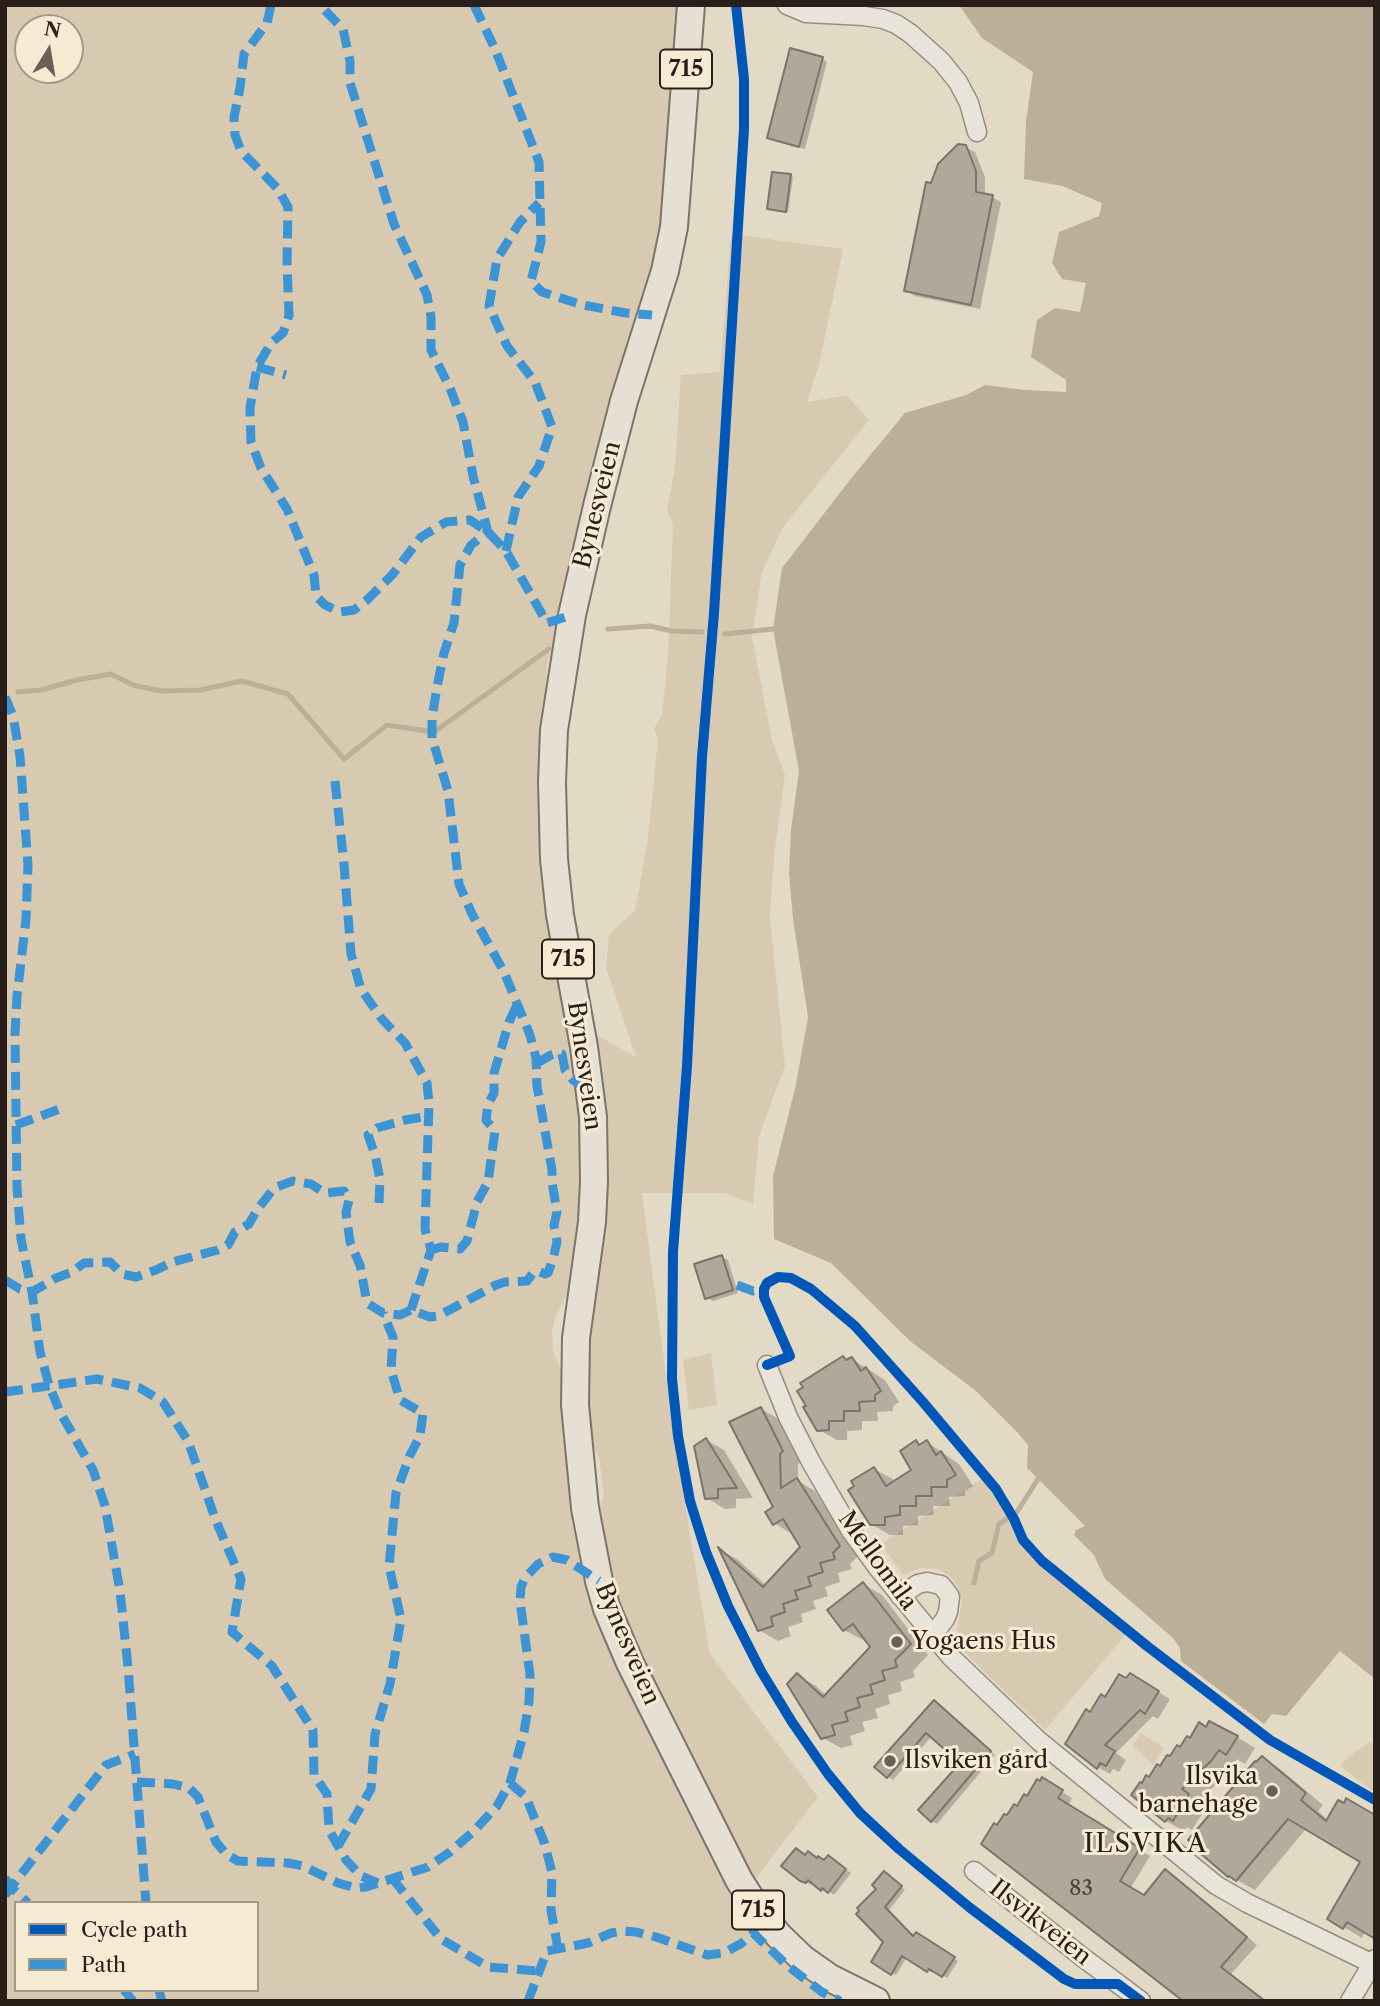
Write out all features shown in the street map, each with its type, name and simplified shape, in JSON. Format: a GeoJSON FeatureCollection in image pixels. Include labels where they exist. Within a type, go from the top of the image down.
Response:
{"type":"FeatureCollection","features":[{"type":"Feature","properties":{"kind":"main road","name":"Bynesveien"},"geometry":{"type":"LineString","coordinates":[[691,5],[674,227],[665,271],[624,401],[597,506],[572,615],[554,730],[554,859],[560,915],[584,1047],[593,1117],[592,1222],[576,1338],[575,1405],[585,1508],[607,1609],[630,1663],[738,1880],[779,1936],[803,1959],[830,1978],[876,2001]]}},
{"type":"Feature","properties":{"kind":"street"},"geometry":{"type":"LineString","coordinates":[[787,5],[806,13],[864,16],[896,24],[941,61],[958,82],[969,103],[978,132]]}},
{"type":"Feature","properties":{"kind":"street","name":"Mellomila"},"geometry":{"type":"LineString","coordinates":[[767,1365],[788,1417],[851,1531],[951,1657],[1039,1741],[1216,1885],[1247,1903],[1374,1963],[1350,2001]]}},
{"type":"Feature","properties":{"kind":"street"},"geometry":{"type":"LineString","coordinates":[[900,1596],[927,1581],[941,1585],[950,1597],[948,1612],[933,1635]]}},
{"type":"Feature","properties":{"kind":"street","name":"Ilsvikveien"},"geometry":{"type":"LineString","coordinates":[[974,1871],[1141,2001]]}},
{"type":"Feature","properties":{"kind":"shaded area"},"geometry":{"type":"Polygon","coordinates":[[[5,5],[679,5],[666,198],[656,255],[547,663],[542,767],[569,1024],[583,1124],[579,1225],[567,1295],[552,1330],[553,1350],[564,1377],[624,1672],[737,1905],[754,1929],[783,1958],[816,1983],[848,2001],[5,2001],[5,5]]]}},
{"type":"Feature","properties":{"kind":"shaded area"},"geometry":{"type":"Polygon","coordinates":[[[959,5],[1375,5],[1375,1679],[1340,1651],[1286,1716],[1272,1714],[1264,1724],[1181,1661],[1180,1648],[1173,1638],[1105,1579],[1094,1555],[1074,1535],[1076,1530],[1085,1526],[1027,1468],[1028,1445],[976,1391],[910,1341],[831,1263],[774,1239],[773,1176],[795,1089],[808,1017],[789,873],[791,830],[799,771],[773,629],[782,568],[905,413],[966,395],[985,385],[1066,392],[1066,380],[1031,357],[1037,320],[1055,308],[1080,312],[1086,283],[1062,279],[1052,263],[1059,232],[1099,216],[1102,203],[1062,186],[1024,179],[1026,122],[1033,72],[982,38],[959,5]]]}},
{"type":"Feature","properties":{"kind":"shaded area"},"geometry":{"type":"Polygon","coordinates":[[[731,234],[843,249],[819,365],[807,402],[847,395],[869,420],[782,529],[762,572],[752,637],[772,740],[785,775],[774,857],[770,916],[785,1066],[759,1136],[753,1204],[725,1193],[642,1193],[674,1438],[710,1654],[818,1797],[754,1881],[652,1685],[617,1604],[597,1512],[604,1495],[599,1457],[586,1438],[593,1033],[636,1057],[606,968],[609,934],[635,911],[648,838],[658,739],[654,729],[662,715],[668,657],[673,525],[667,510],[675,467],[681,375],[720,372],[731,234]]]}},
{"type":"Feature","properties":{"kind":"shaded area"},"geometry":{"type":"Polygon","coordinates":[[[711,1353],[717,1405],[689,1410],[683,1360],[711,1353]]]}},
{"type":"Feature","properties":{"kind":"shaded area"},"geometry":{"type":"Polygon","coordinates":[[[982,1479],[1030,1554],[1127,1633],[1045,1730],[958,1646],[956,1637],[962,1601],[951,1577],[937,1569],[920,1568],[903,1575],[881,1544],[982,1479]]]}},
{"type":"Feature","properties":{"kind":"shaded area"},"geometry":{"type":"Polygon","coordinates":[[[1141,1733],[1164,1748],[1153,1765],[1132,1745],[1141,1733]]]}},
{"type":"Feature","properties":{"kind":"shaded area"},"geometry":{"type":"Polygon","coordinates":[[[1370,1742],[1375,1746],[1375,1793],[1340,1766],[1370,1742]]]}},
{"type":"Feature","properties":{"kind":"building"},"geometry":{"type":"Polygon","coordinates":[[[790,48],[823,57],[799,147],[767,138],[790,48]]]}},
{"type":"Feature","properties":{"kind":"building"},"geometry":{"type":"Polygon","coordinates":[[[958,144],[966,145],[976,171],[976,192],[993,195],[971,305],[904,291],[926,182],[931,183],[938,164],[958,144]]]}},
{"type":"Feature","properties":{"kind":"building"},"geometry":{"type":"Polygon","coordinates":[[[772,172],[791,174],[786,212],[767,209],[772,172]]]}},
{"type":"Feature","properties":{"kind":"building"},"geometry":{"type":"Polygon","coordinates":[[[722,1255],[733,1290],[705,1299],[694,1264],[722,1255]]]}},
{"type":"Feature","properties":{"kind":"building"},"geometry":{"type":"Polygon","coordinates":[[[843,1356],[846,1360],[852,1357],[861,1371],[866,1367],[881,1391],[875,1395],[875,1401],[859,1402],[860,1411],[844,1411],[844,1421],[829,1421],[829,1430],[817,1431],[797,1391],[803,1387],[800,1383],[843,1356]]]}},
{"type":"Feature","properties":{"kind":"building"},"geometry":{"type":"Polygon","coordinates":[[[761,1407],[783,1451],[780,1454],[781,1488],[797,1478],[840,1546],[833,1553],[835,1559],[820,1563],[823,1572],[808,1577],[811,1586],[795,1591],[798,1599],[783,1604],[785,1612],[771,1617],[773,1626],[758,1631],[718,1547],[763,1587],[800,1547],[783,1519],[773,1525],[765,1512],[773,1507],[729,1422],[761,1407]]]}},
{"type":"Feature","properties":{"kind":"building"},"geometry":{"type":"Polygon","coordinates":[[[706,1438],[737,1488],[718,1489],[718,1498],[705,1499],[694,1446],[706,1438]]]}},
{"type":"Feature","properties":{"kind":"building"},"geometry":{"type":"Polygon","coordinates":[[[916,1440],[919,1445],[927,1440],[936,1455],[941,1451],[956,1475],[947,1480],[947,1487],[931,1487],[932,1496],[916,1496],[916,1506],[900,1506],[900,1515],[885,1517],[885,1525],[870,1525],[848,1490],[854,1486],[851,1481],[874,1467],[886,1486],[911,1470],[900,1451],[916,1440]]]}},
{"type":"Feature","properties":{"kind":"building"},"geometry":{"type":"Polygon","coordinates":[[[863,1582],[911,1644],[895,1660],[897,1667],[882,1671],[885,1680],[870,1685],[873,1694],[857,1698],[860,1707],[845,1712],[848,1721],[832,1725],[835,1735],[821,1739],[787,1684],[797,1673],[823,1697],[870,1647],[853,1624],[843,1631],[827,1610],[863,1582]]]}},
{"type":"Feature","properties":{"kind":"building"},"geometry":{"type":"Polygon","coordinates":[[[1130,1673],[1159,1691],[1145,1714],[1140,1710],[1105,1745],[1115,1751],[1106,1766],[1100,1763],[1097,1769],[1065,1744],[1086,1709],[1090,1712],[1101,1694],[1105,1697],[1119,1674],[1126,1678],[1130,1673]]]}},
{"type":"Feature","properties":{"kind":"building","name":"Ilsviken gård"},"geometry":{"type":"Polygon","coordinates":[[[934,1700],[991,1751],[931,1822],[918,1810],[960,1763],[926,1733],[887,1778],[874,1767],[934,1700]]]}},
{"type":"Feature","properties":{"kind":"building"},"geometry":{"type":"Polygon","coordinates":[[[1209,1721],[1238,1736],[1226,1755],[1219,1750],[1182,1789],[1189,1794],[1173,1821],[1168,1818],[1165,1822],[1131,1795],[1146,1775],[1149,1777],[1157,1764],[1160,1766],[1177,1745],[1180,1747],[1187,1736],[1190,1738],[1199,1722],[1206,1727],[1209,1721]]]}},
{"type":"Feature","properties":{"kind":"building"},"geometry":{"type":"Polygon","coordinates":[[[1262,1756],[1306,1793],[1301,1800],[1326,1821],[1338,1800],[1344,1803],[1346,1798],[1375,1815],[1375,1939],[1347,1922],[1343,1929],[1327,1919],[1360,1862],[1288,1819],[1236,1881],[1228,1877],[1188,1840],[1262,1756]]]}},
{"type":"Feature","properties":{"kind":"building"},"geometry":{"type":"Polygon","coordinates":[[[1042,1777],[1063,1790],[1058,1798],[1140,1848],[1120,1881],[1144,1895],[1165,1869],[1247,1937],[1221,1967],[1265,2001],[1183,2001],[981,1844],[994,1823],[997,1825],[1014,1804],[1017,1806],[1024,1794],[1027,1796],[1037,1779],[1040,1781],[1042,1777]]]}},
{"type":"Feature","properties":{"kind":"building"},"geometry":{"type":"Polygon","coordinates":[[[796,1848],[805,1855],[808,1851],[824,1860],[828,1855],[846,1869],[828,1893],[822,1888],[821,1891],[808,1880],[806,1883],[800,1881],[781,1866],[796,1848]]]}},
{"type":"Feature","properties":{"kind":"building"},"geometry":{"type":"Polygon","coordinates":[[[884,1871],[902,1886],[885,1907],[913,1936],[916,1932],[955,1957],[942,1977],[929,1969],[927,1972],[902,1956],[891,1975],[871,1962],[883,1942],[856,1914],[859,1911],[857,1908],[876,1889],[872,1885],[884,1871]]]}},
{"type":"Feature","properties":{"kind":"waterway"},"geometry":{"type":"LineString","coordinates":[[608,629],[650,626],[672,631],[702,632]]}},
{"type":"Feature","properties":{"kind":"waterway"},"geometry":{"type":"LineString","coordinates":[[725,634],[773,629]]}},
{"type":"Feature","properties":{"kind":"waterway"},"geometry":{"type":"LineString","coordinates":[[18,692],[41,690],[111,674],[133,685],[161,691],[200,690],[242,681],[288,694],[344,759],[387,725],[434,732],[549,649]]}},
{"type":"Feature","properties":{"kind":"waterway"},"geometry":{"type":"LineString","coordinates":[[974,1583],[979,1561],[992,1553],[999,1524],[1017,1512],[1038,1479]]}},
{"type":"Feature","properties":{"kind":"marked path"},"geometry":{"type":"LineString","coordinates":[[271,5],[267,23],[244,54],[234,117],[235,135],[241,151],[278,189],[288,207],[289,315],[283,333],[271,343],[257,367],[250,408],[251,442],[261,468],[287,509],[314,575],[316,596],[325,605],[340,612],[354,610],[393,574],[421,537],[446,522],[470,520],[488,532],[506,551],[547,623],[572,615]]}},
{"type":"Feature","properties":{"kind":"marked path"},"geometry":{"type":"LineString","coordinates":[[5,1280],[20,1289],[32,1292],[84,1263],[110,1262],[122,1274],[136,1277],[172,1262],[218,1250],[228,1245],[235,1232],[249,1224],[274,1188],[293,1181],[311,1184],[325,1193],[344,1191],[349,1200],[346,1212],[350,1242],[360,1265],[367,1303],[383,1313],[400,1315],[411,1310],[430,1317],[438,1316],[496,1285],[527,1281],[538,1271],[548,1273],[553,1259],[557,1242],[554,1225],[557,1212],[537,1086],[536,1058],[530,1035],[504,972],[459,884],[448,791],[432,738],[437,687],[454,623],[460,565],[471,545],[488,532],[473,476],[463,422],[431,350],[431,317],[427,295],[394,224],[350,83],[350,61],[343,29],[320,5]]}},
{"type":"Feature","properties":{"kind":"marked path"},"geometry":{"type":"LineString","coordinates":[[474,5],[495,49],[539,162],[541,242],[531,281],[542,292],[583,305],[652,315]]}},
{"type":"Feature","properties":{"kind":"marked path"},"geometry":{"type":"LineString","coordinates":[[506,551],[518,497],[539,466],[552,427],[535,382],[507,346],[489,306],[497,259],[520,222],[539,203]]}},
{"type":"Feature","properties":{"kind":"marked path"},"geometry":{"type":"LineString","coordinates":[[257,367],[286,375]]}},
{"type":"Feature","properties":{"kind":"marked path"},"geometry":{"type":"LineString","coordinates":[[5,697],[13,716],[20,756],[28,865],[26,919],[15,1034],[17,1188],[21,1239],[40,1352],[49,1385],[60,1412],[93,1470],[105,1506],[120,1591],[128,1667],[146,1901]]}},
{"type":"Feature","properties":{"kind":"marked path"},"geometry":{"type":"LineString","coordinates":[[335,781],[351,954],[361,989],[381,1018],[405,1043],[427,1083],[429,1103],[425,1229],[431,1250],[411,1310]]}},
{"type":"Feature","properties":{"kind":"marked path"},"geometry":{"type":"LineString","coordinates":[[431,1250],[441,1247],[460,1249],[467,1241],[477,1202],[488,1182],[495,1131],[486,1120],[488,1104],[494,1093],[494,1073],[509,1022],[518,1003]]}},
{"type":"Feature","properties":{"kind":"marked path"},"geometry":{"type":"LineString","coordinates":[[537,1063],[551,1055],[562,1054],[565,1070],[573,1080],[591,1092]]}},
{"type":"Feature","properties":{"kind":"marked path"},"geometry":{"type":"LineString","coordinates":[[16,1125],[65,1107]]}},
{"type":"Feature","properties":{"kind":"marked path"},"geometry":{"type":"LineString","coordinates":[[379,1203],[380,1179],[368,1135],[377,1128],[429,1116]]}},
{"type":"Feature","properties":{"kind":"marked path"},"geometry":{"type":"LineString","coordinates":[[737,1285],[753,1291],[764,1289]]}},
{"type":"Feature","properties":{"kind":"marked path"},"geometry":{"type":"LineString","coordinates":[[338,1846],[371,1789],[375,1734],[390,1684],[401,1619],[389,1566],[396,1493],[420,1436],[423,1413],[400,1400],[391,1370],[393,1337],[383,1313]]}},
{"type":"Feature","properties":{"kind":"marked path"},"geometry":{"type":"LineString","coordinates":[[5,1392],[97,1379],[140,1388],[163,1402],[188,1441],[216,1521],[241,1579],[232,1632],[272,1666],[313,1730],[314,1775],[327,1794],[329,1830],[346,1860],[361,1876],[378,1883]]}},
{"type":"Feature","properties":{"kind":"marked path"},"geometry":{"type":"LineString","coordinates":[[137,1782],[173,1784],[189,1788],[198,1797],[216,1842],[226,1854],[238,1861],[303,1866],[338,1883],[356,1888],[428,1867],[475,1830],[497,1806],[510,1783],[529,1702],[530,1675],[520,1601],[525,1578],[538,1564],[553,1557],[567,1560],[599,1581]]}},
{"type":"Feature","properties":{"kind":"marked path"},"geometry":{"type":"LineString","coordinates":[[5,1895],[106,1765],[135,1754]]}},
{"type":"Feature","properties":{"kind":"marked path"},"geometry":{"type":"LineString","coordinates":[[510,1783],[526,1797],[544,1842],[552,1872],[551,1910],[558,1949]]}},
{"type":"Feature","properties":{"kind":"marked path"},"geometry":{"type":"LineString","coordinates":[[5,1878],[26,1901]]}},
{"type":"Feature","properties":{"kind":"marked path"},"geometry":{"type":"LineString","coordinates":[[392,1878],[441,1939],[488,1967],[539,1971]]}},
{"type":"Feature","properties":{"kind":"marked path"},"geometry":{"type":"LineString","coordinates":[[528,2001],[547,1951],[588,1943],[623,1931],[656,1937],[707,1955],[724,1953],[753,1933],[788,1966],[822,1992],[840,2001]]}},
{"type":"Feature","properties":{"kind":"marked path"},"geometry":{"type":"LineString","coordinates":[[126,1992],[133,2001]]}},
{"type":"Feature","properties":{"kind":"marked path"},"geometry":{"type":"LineString","coordinates":[[160,1992],[162,2001]]}},
{"type":"Feature","properties":{"kind":"cycle path"},"geometry":{"type":"LineString","coordinates":[[736,5],[744,79],[744,129],[714,613],[702,757],[687,1066],[673,1252],[672,1379],[678,1436],[690,1501],[706,1552],[728,1606],[761,1671],[828,1774],[860,1813],[969,1907],[1064,1979],[1075,1984],[1118,1984],[1141,2001]]}},
{"type":"Feature","properties":{"kind":"cycle path"},"geometry":{"type":"LineString","coordinates":[[767,1365],[790,1356],[764,1297],[764,1289],[767,1283],[778,1277],[791,1278],[811,1289],[855,1326],[923,1402],[996,1489],[1023,1540],[1042,1561],[1270,1740],[1375,1800]]}},
{"type":"Feature","properties":{"kind":"place","name":"Yogaens Hus"},"geometry":{"type":"Point","coordinates":[897,1642]}},
{"type":"Feature","properties":{"kind":"place","name":"Ilsviken gård"},"geometry":{"type":"Point","coordinates":[890,1761]}},
{"type":"Feature","properties":{"kind":"place","name":"Ilsvika barnehage"},"geometry":{"type":"Point","coordinates":[1272,1791]}},
{"type":"Feature","properties":{"kind":"district","name":"ILSVIKA"},"geometry":{"type":"Point","coordinates":[1146,1844]}}]}
